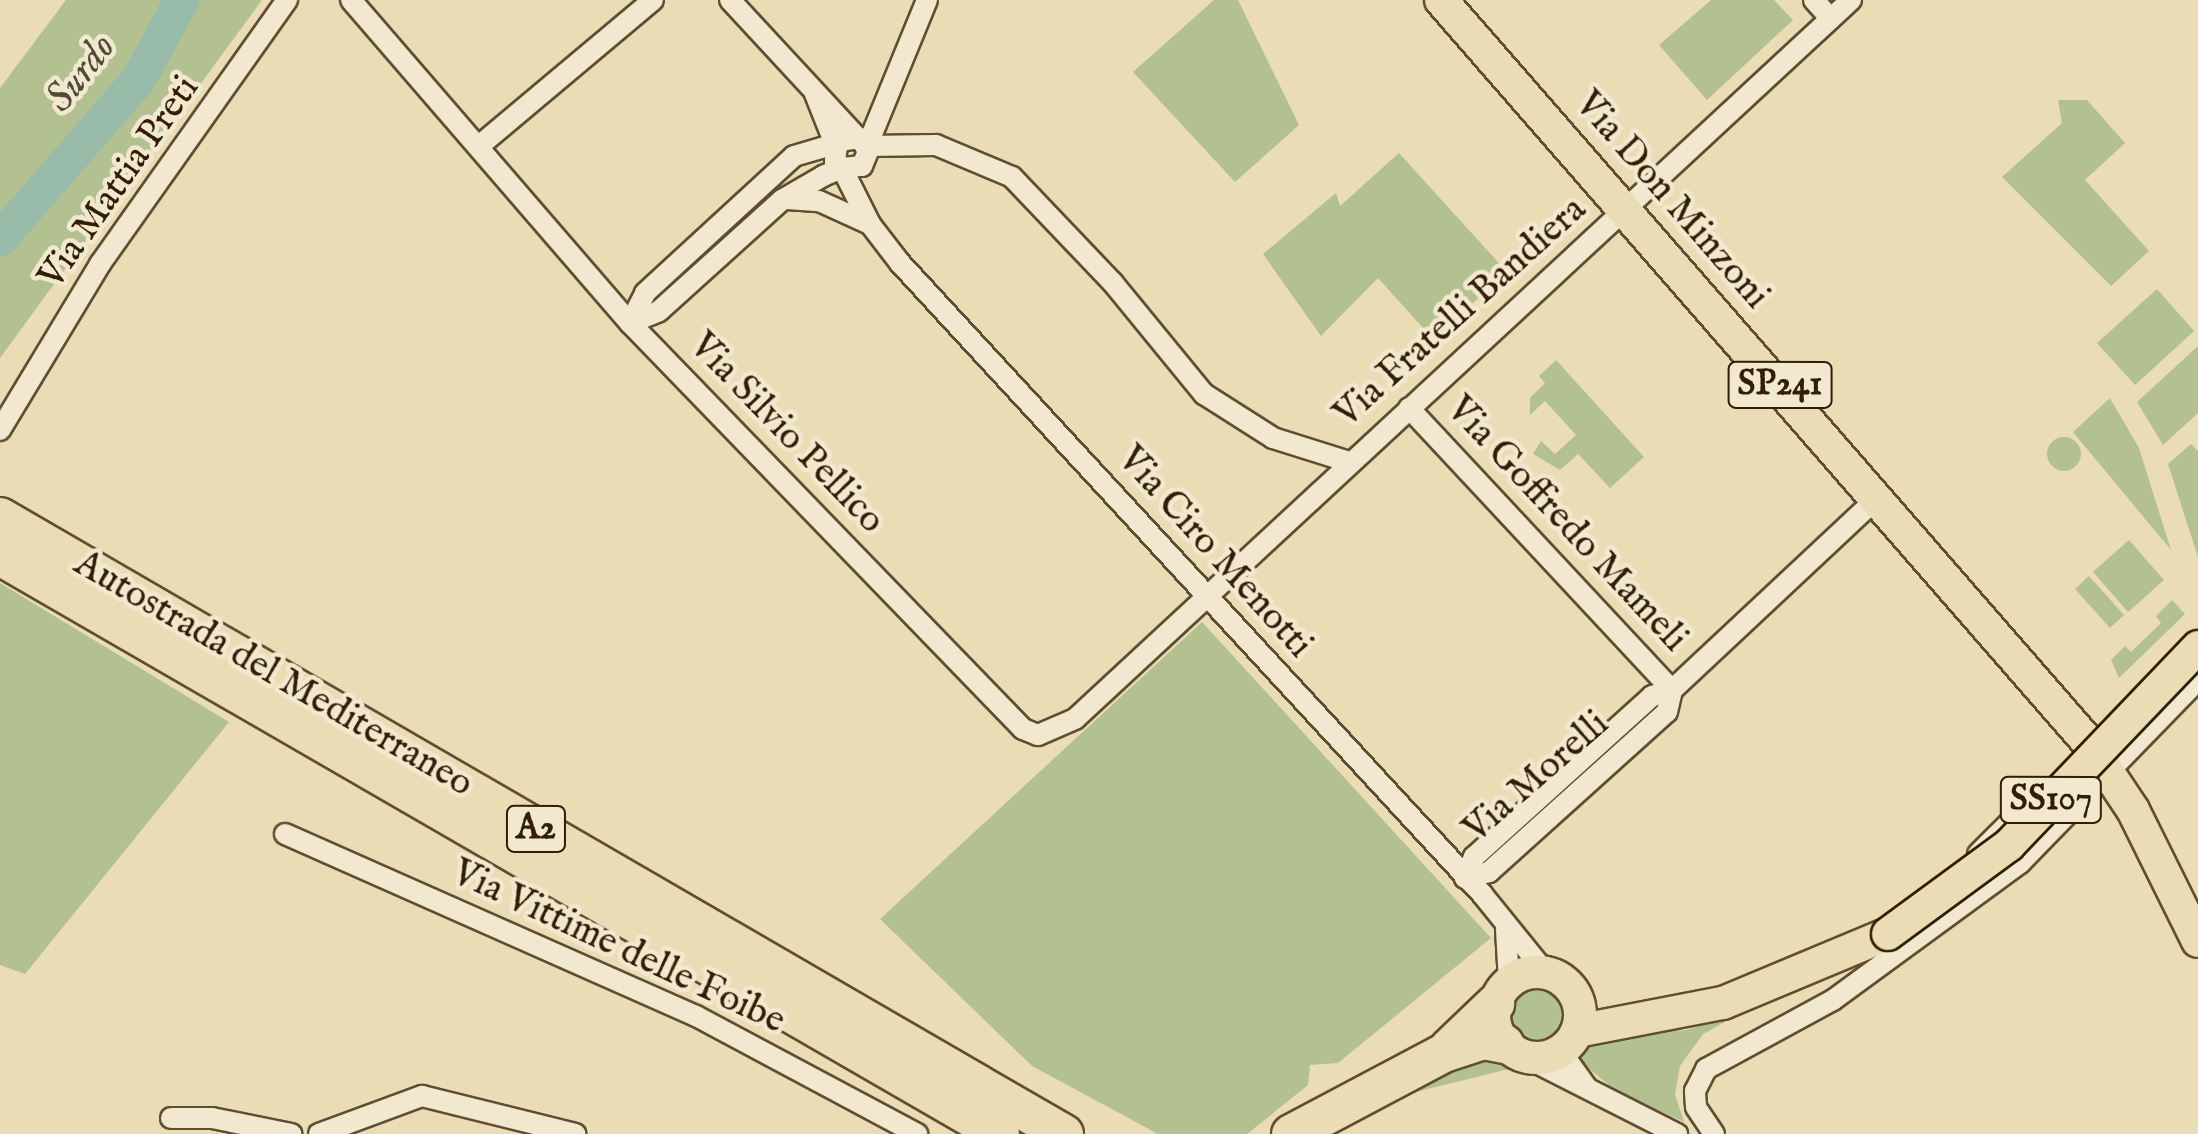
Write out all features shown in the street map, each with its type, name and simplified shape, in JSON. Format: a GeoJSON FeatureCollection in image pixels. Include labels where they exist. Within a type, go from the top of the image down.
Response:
{"type":"FeatureCollection","features":[{"type":"Feature","properties":{"kind":"highway","name":"Autostrada del Mediterraneo"},"geometry":{"type":"LineString","coordinates":[[3,532],[1000,1134]]}},
{"type":"Feature","properties":{"kind":"highway","name":"Autostrada del Mediterraneo"},"geometry":{"type":"LineString","coordinates":[[3,532],[1064,1134]]}},
{"type":"Feature","properties":{"kind":"highway","name":"SS107"},"geometry":{"type":"LineString","coordinates":[[1444,1053],[1502,993]]}},
{"type":"Feature","properties":{"kind":"highway","name":"SS107"},"geometry":{"type":"LineString","coordinates":[[1292,1134],[1444,1053],[1484,1040],[1514,1050]]}},
{"type":"Feature","properties":{"kind":"main road","name":"Via Don Minzoni"},"geometry":{"type":"LineString","coordinates":[[1441,0],[1878,498],[2087,741],[2111,776]]}},
{"type":"Feature","properties":{"kind":"main road","name":"SS107"},"geometry":{"type":"LineString","coordinates":[[1514,1050],[1546,1057],[1572,1039],[1750,994],[1888,934],[2008,845],[2198,647]]}},
{"type":"Feature","properties":{"kind":"main road","name":"SP241"},"geometry":{"type":"LineString","coordinates":[[2111,776],[2198,941]]}},
{"type":"Feature","properties":{"kind":"main road","name":"SS107"},"geometry":{"type":"LineString","coordinates":[[1502,993],[1546,972],[1577,998],[1660,1016]]}},
{"type":"Feature","properties":{"kind":"main road"},"geometry":{"type":"LineString","coordinates":[[1502,993],[1495,1025],[1514,1050]]}},
{"type":"Feature","properties":{"kind":"main road"},"geometry":{"type":"LineString","coordinates":[[1572,1039],[1577,998]]}},
{"type":"Feature","properties":{"kind":"street","name":"Via Mattia Preti"},"geometry":{"type":"LineString","coordinates":[[0,430],[100,264],[270,31],[287,0]]}},
{"type":"Feature","properties":{"kind":"street","name":"Via Mattia Preti"},"geometry":{"type":"LineString","coordinates":[[270,31],[303,0]]}},
{"type":"Feature","properties":{"kind":"street","name":"Via Silvio Pellico"},"geometry":{"type":"LineString","coordinates":[[351,0],[630,323],[1022,729],[1054,732],[1075,719],[1208,596]]}},
{"type":"Feature","properties":{"kind":"street"},"geometry":{"type":"LineString","coordinates":[[479,146],[653,0]]}},
{"type":"Feature","properties":{"kind":"street"},"geometry":{"type":"LineString","coordinates":[[730,0],[863,148],[870,224]]}},
{"type":"Feature","properties":{"kind":"street"},"geometry":{"type":"LineString","coordinates":[[630,323],[660,311],[782,200],[842,168],[863,148],[927,0]]}},
{"type":"Feature","properties":{"kind":"street"},"geometry":{"type":"LineString","coordinates":[[1814,0],[1831,19]]}},
{"type":"Feature","properties":{"kind":"street","name":"Via Fratelli Bandiera"},"geometry":{"type":"LineString","coordinates":[[1208,596],[1851,0]]}},
{"type":"Feature","properties":{"kind":"street"},"geometry":{"type":"LineString","coordinates":[[815,94],[842,168],[870,224]]}},
{"type":"Feature","properties":{"kind":"street"},"geometry":{"type":"LineString","coordinates":[[630,323],[646,292],[794,156],[835,144],[863,148],[936,145],[1012,177],[1113,283],[1204,394],[1272,438],[1350,462]]}},
{"type":"Feature","properties":{"kind":"street"},"geometry":{"type":"LineString","coordinates":[[782,200],[819,201],[870,224]]}},
{"type":"Feature","properties":{"kind":"street","name":"Via Ciro Menotti"},"geometry":{"type":"LineString","coordinates":[[870,224],[1546,972]]}},
{"type":"Feature","properties":{"kind":"street","name":"Via Goffredo Mameli"},"geometry":{"type":"LineString","coordinates":[[1408,408],[1672,690]]}},
{"type":"Feature","properties":{"kind":"street","name":"Via Morelli"},"geometry":{"type":"LineString","coordinates":[[1465,878],[1489,872],[1667,712],[1672,690],[1878,498]]}},
{"type":"Feature","properties":{"kind":"street"},"geometry":{"type":"LineString","coordinates":[[1977,896],[1978,850],[2198,632]]}},
{"type":"Feature","properties":{"kind":"street"},"geometry":{"type":"LineString","coordinates":[[1714,1134],[1696,1107],[1695,1091],[1706,1069],[1833,1000],[1977,896],[2111,776],[2198,680]]}},
{"type":"Feature","properties":{"kind":"street","name":"Via Vittime delle Foibe"},"geometry":{"type":"LineString","coordinates":[[285,834],[696,1016],[916,1134]]}},
{"type":"Feature","properties":{"kind":"street"},"geometry":{"type":"LineString","coordinates":[[1502,993],[1506,930]]}},
{"type":"Feature","properties":{"kind":"street"},"geometry":{"type":"LineString","coordinates":[[1572,1039],[1571,1067],[1595,1096]]}},
{"type":"Feature","properties":{"kind":"street"},"geometry":{"type":"LineString","coordinates":[[1514,1050],[1595,1096],[1676,1134]]}},
{"type":"Feature","properties":{"kind":"street"},"geometry":{"type":"LineString","coordinates":[[319,1134],[422,1096],[575,1134]]}},
{"type":"Feature","properties":{"kind":"street"},"geometry":{"type":"LineString","coordinates":[[171,1118],[212,1118],[292,1134]]}},
{"type":"Feature","properties":{"kind":"green space"},"geometry":{"type":"Polygon","coordinates":[[[66,0],[262,0],[0,358],[0,88],[66,0]]]}},
{"type":"Feature","properties":{"kind":"green space"},"geometry":{"type":"Polygon","coordinates":[[[1214,0],[1238,0],[1299,125],[1235,182],[1133,72],[1214,0]]]}},
{"type":"Feature","properties":{"kind":"green space"},"geometry":{"type":"Polygon","coordinates":[[[1711,0],[1774,0],[1793,20],[1707,100],[1659,45],[1711,0]]]}},
{"type":"Feature","properties":{"kind":"green space"},"geometry":{"type":"Polygon","coordinates":[[[2058,100],[2087,100],[2125,143],[2085,180],[2149,251],[2111,286],[2002,177],[2062,123],[2058,100]]]}},
{"type":"Feature","properties":{"kind":"green space"},"geometry":{"type":"Polygon","coordinates":[[[1399,153],[1507,272],[1433,339],[1378,278],[1321,336],[1263,254],[1336,193],[1340,206],[1399,153]]]}},
{"type":"Feature","properties":{"kind":"green space"},"geometry":{"type":"Polygon","coordinates":[[[2157,289],[2194,331],[2135,385],[2097,343],[2157,289]]]}},
{"type":"Feature","properties":{"kind":"green space"},"geometry":{"type":"Polygon","coordinates":[[[2198,346],[2198,413],[2163,445],[2137,402],[2198,346]]]}},
{"type":"Feature","properties":{"kind":"green space"},"geometry":{"type":"Polygon","coordinates":[[[1556,360],[1644,457],[1610,488],[1578,454],[1560,470],[1533,454],[1541,441],[1555,454],[1576,435],[1545,401],[1530,415],[1530,398],[1545,383],[1539,376],[1556,360]]]}},
{"type":"Feature","properties":{"kind":"green space"},"geometry":{"type":"Polygon","coordinates":[[[2110,398],[2139,448],[2171,550],[2073,432],[2110,398]]]}},
{"type":"Feature","properties":{"kind":"green space"},"geometry":{"type":"Polygon","coordinates":[[[2064,437],[2076,442],[2081,454],[2076,466],[2064,471],[2052,466],[2047,454],[2052,442],[2064,437]]]}},
{"type":"Feature","properties":{"kind":"green space"},"geometry":{"type":"Polygon","coordinates":[[[2191,444],[2198,451],[2198,557],[2168,464],[2191,444]]]}},
{"type":"Feature","properties":{"kind":"green space"},"geometry":{"type":"Polygon","coordinates":[[[2129,540],[2164,580],[2128,612],[2093,572],[2129,540]]]}},
{"type":"Feature","properties":{"kind":"green space"},"geometry":{"type":"Polygon","coordinates":[[[2089,576],[2124,615],[2110,628],[2075,589],[2089,576]]]}},
{"type":"Feature","properties":{"kind":"green space"},"geometry":{"type":"Polygon","coordinates":[[[0,583],[229,722],[25,974],[0,965],[0,583]]]}},
{"type":"Feature","properties":{"kind":"green space"},"geometry":{"type":"Polygon","coordinates":[[[2172,600],[2185,614],[2119,678],[2111,660],[2125,646],[2131,652],[2161,623],[2156,616],[2172,600]]]}},
{"type":"Feature","properties":{"kind":"green space"},"geometry":{"type":"Polygon","coordinates":[[[1202,622],[1491,938],[1338,1063],[1310,1065],[1308,1085],[1247,1134],[1158,1134],[1032,1066],[880,919],[1202,622]]]}},
{"type":"Feature","properties":{"kind":"green space"},"geometry":{"type":"Polygon","coordinates":[[[1537,990],[1555,997],[1562,1015],[1555,1033],[1537,1040],[1519,1033],[1512,1015],[1519,997],[1537,990]]]}},
{"type":"Feature","properties":{"kind":"green space"},"geometry":{"type":"Polygon","coordinates":[[[1738,1015],[1703,1034],[1680,1066],[1675,1094],[1684,1122],[1616,1091],[1580,1061],[1593,1037],[1686,1030],[1738,1015]]]}},
{"type":"Feature","properties":{"kind":"green space"},"geometry":{"type":"Polygon","coordinates":[[[1486,1047],[1513,1068],[1383,1100],[1486,1047]]]}},
{"type":"Feature","properties":{"kind":"waterway","name":"Surdo"},"geometry":{"type":"LineString","coordinates":[[0,238],[139,78],[181,0]]}}]}
